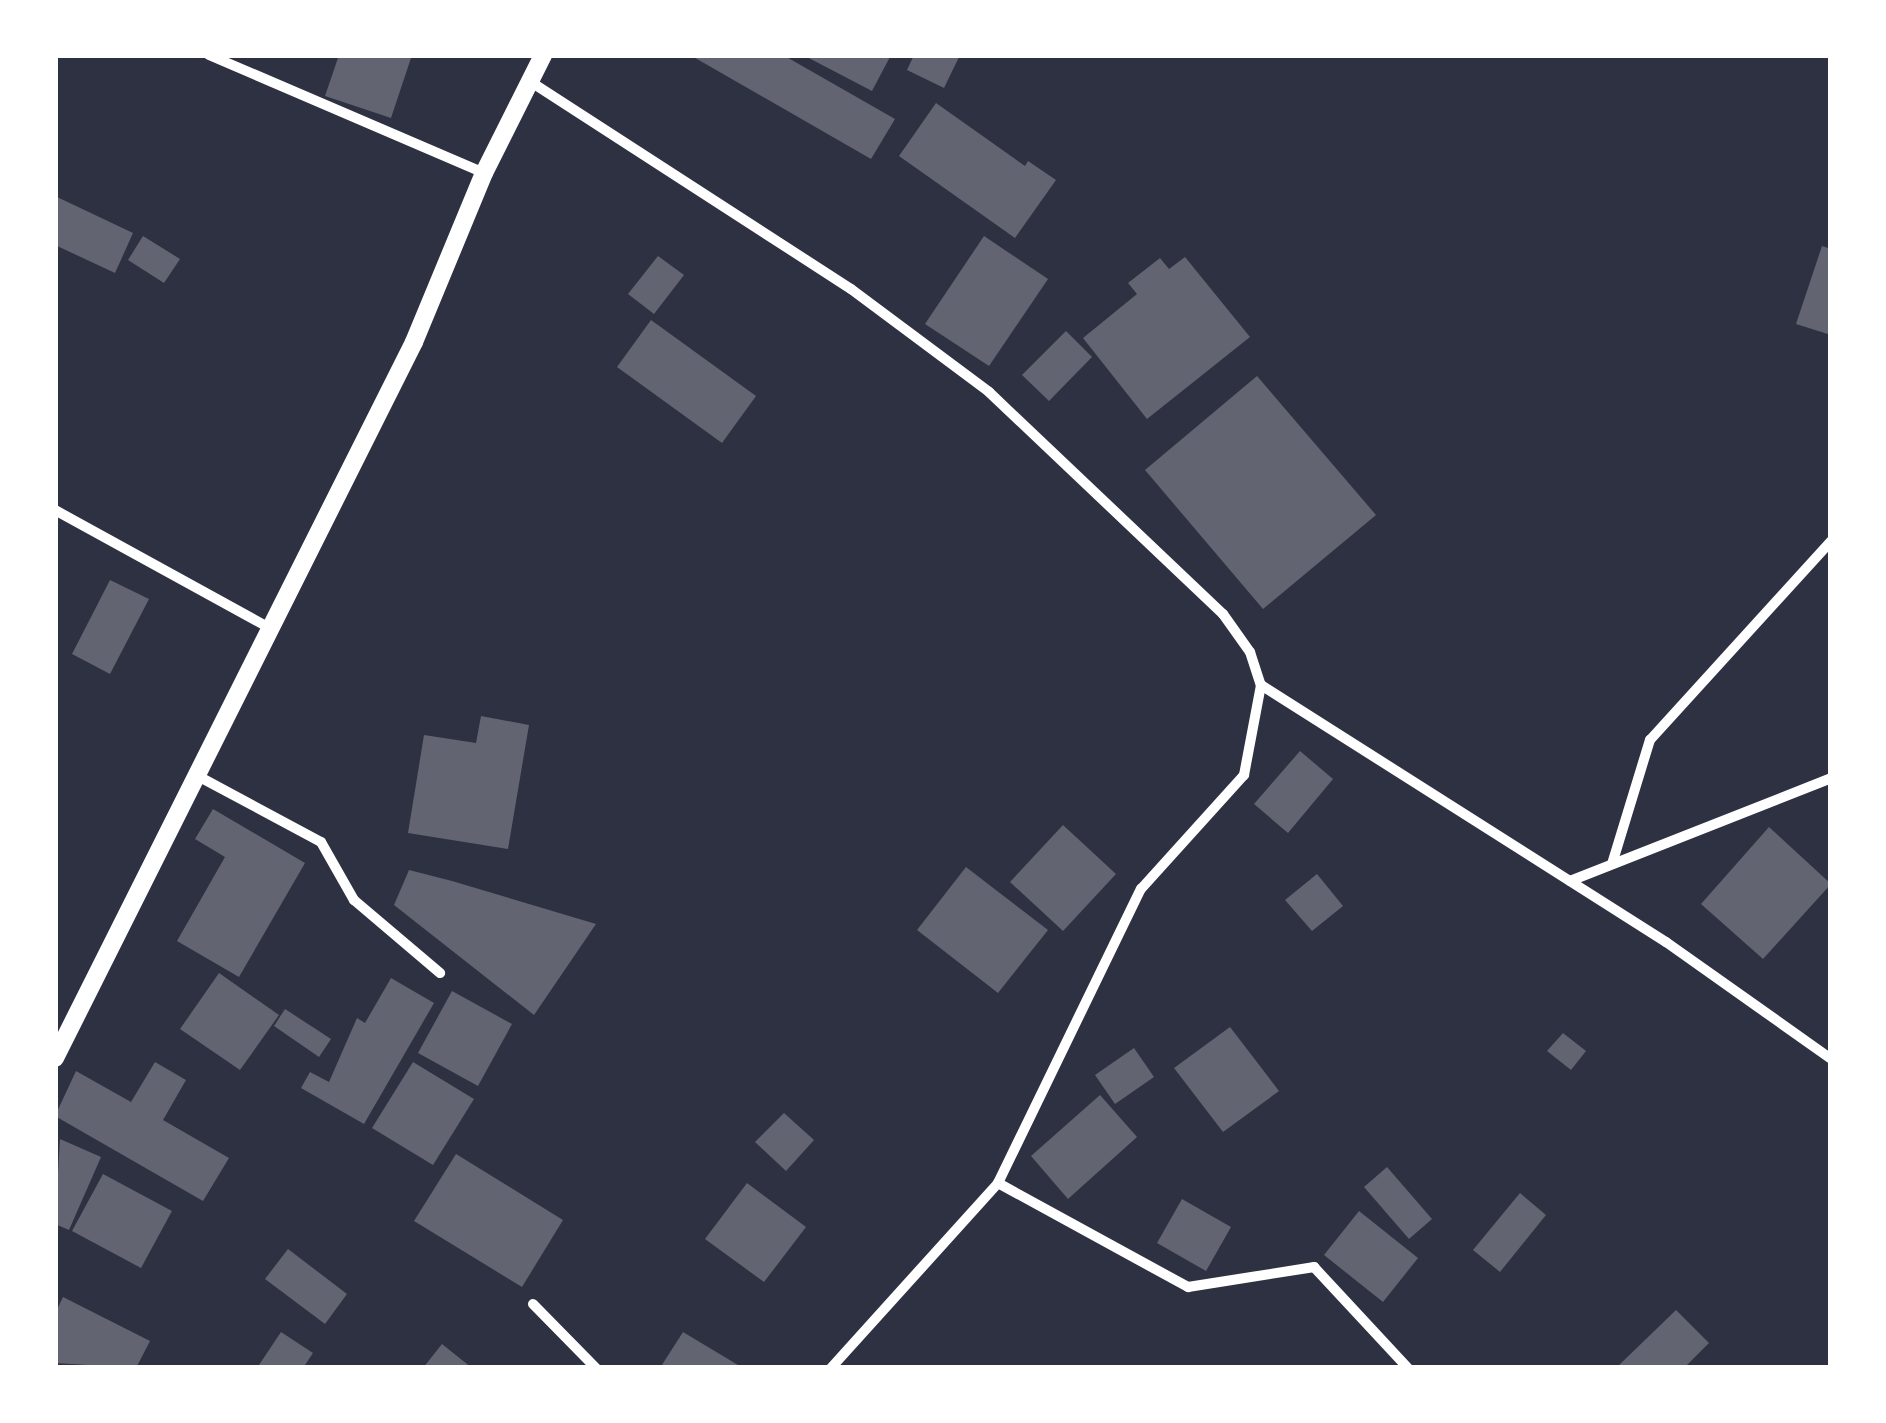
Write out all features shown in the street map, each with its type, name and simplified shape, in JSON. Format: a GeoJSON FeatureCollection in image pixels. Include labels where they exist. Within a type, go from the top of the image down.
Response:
{"type":"FeatureCollection","features":[{"type":"Feature","properties":{"kind":"street"},"geometry":{"type":"LineString","coordinates":[[209,55],[484,173]]}},
{"type":"Feature","properties":{"kind":"street"},"geometry":{"type":"LineString","coordinates":[[55,1058],[414,342],[484,173],[543,55]]}},
{"type":"Feature","properties":{"kind":"street"},"geometry":{"type":"LineString","coordinates":[[531,82],[851,289],[990,392],[1223,614],[1250,652],[1260,685],[1244,775],[1141,889],[998,1183],[831,1368]]}},
{"type":"Feature","properties":{"kind":"street"},"geometry":{"type":"LineString","coordinates":[[55,510],[270,628]]}},
{"type":"Feature","properties":{"kind":"street"},"geometry":{"type":"LineString","coordinates":[[1612,864],[1650,740],[1831,542]]}},
{"type":"Feature","properties":{"kind":"street"},"geometry":{"type":"LineString","coordinates":[[1260,685],[1570,881],[1831,1060]]}},
{"type":"Feature","properties":{"kind":"street"},"geometry":{"type":"LineString","coordinates":[[196,776],[322,842],[354,900],[440,974]]}},
{"type":"Feature","properties":{"kind":"street"},"geometry":{"type":"LineString","coordinates":[[1570,881],[1831,778]]}},
{"type":"Feature","properties":{"kind":"street"},"geometry":{"type":"LineString","coordinates":[[998,1183],[1188,1286],[1314,1267],[1408,1368]]}},
{"type":"Feature","properties":{"kind":"street"},"geometry":{"type":"LineString","coordinates":[[534,1304],[596,1368]]}},
{"type":"Feature","properties":{"kind":"building"},"geometry":{"type":"Polygon","coordinates":[[[339,55],[412,55],[391,118],[325,96],[339,55]]]}},
{"type":"Feature","properties":{"kind":"building"},"geometry":{"type":"Polygon","coordinates":[[[690,55],[783,55],[895,119],[871,159],[690,55]]]}},
{"type":"Feature","properties":{"kind":"building"},"geometry":{"type":"Polygon","coordinates":[[[803,55],[891,55],[872,91],[803,55]]]}},
{"type":"Feature","properties":{"kind":"building"},"geometry":{"type":"Polygon","coordinates":[[[914,55],[960,55],[944,88],[907,70],[914,55]]]}},
{"type":"Feature","properties":{"kind":"building"},"geometry":{"type":"Polygon","coordinates":[[[936,103],[1025,166],[1028,161],[1056,180],[1015,238],[899,156],[936,103]]]}},
{"type":"Feature","properties":{"kind":"building"},"geometry":{"type":"Polygon","coordinates":[[[55,196],[133,233],[115,273],[55,245],[55,196]]]}},
{"type":"Feature","properties":{"kind":"building"},"geometry":{"type":"Polygon","coordinates":[[[143,236],[180,259],[164,283],[128,260],[143,236]]]}},
{"type":"Feature","properties":{"kind":"building"},"geometry":{"type":"Polygon","coordinates":[[[984,236],[1048,279],[989,366],[925,324],[984,236]]]}},
{"type":"Feature","properties":{"kind":"building"},"geometry":{"type":"Polygon","coordinates":[[[1822,246],[1831,249],[1831,335],[1796,324],[1822,246]]]}},
{"type":"Feature","properties":{"kind":"building"},"geometry":{"type":"Polygon","coordinates":[[[658,256],[684,275],[654,314],[628,294],[658,256]]]}},
{"type":"Feature","properties":{"kind":"building"},"geometry":{"type":"Polygon","coordinates":[[[1185,257],[1250,337],[1147,419],[1083,338],[1137,294],[1128,283],[1160,258],[1169,269],[1185,257]]]}},
{"type":"Feature","properties":{"kind":"building"},"geometry":{"type":"Polygon","coordinates":[[[651,320],[756,396],[722,443],[617,367],[651,320]]]}},
{"type":"Feature","properties":{"kind":"building"},"geometry":{"type":"Polygon","coordinates":[[[1066,331],[1092,357],[1049,401],[1022,375],[1066,331]]]}},
{"type":"Feature","properties":{"kind":"building"},"geometry":{"type":"Polygon","coordinates":[[[1257,376],[1376,515],[1263,609],[1145,470],[1257,376]]]}},
{"type":"Feature","properties":{"kind":"building"},"geometry":{"type":"Polygon","coordinates":[[[110,580],[149,599],[110,674],[72,654],[110,580]]]}},
{"type":"Feature","properties":{"kind":"building"},"geometry":{"type":"Polygon","coordinates":[[[481,716],[529,725],[508,849],[408,833],[424,735],[476,743],[481,716]]]}},
{"type":"Feature","properties":{"kind":"building"},"geometry":{"type":"Polygon","coordinates":[[[1300,751],[1333,779],[1288,833],[1254,804],[1300,751]]]}},
{"type":"Feature","properties":{"kind":"building"},"geometry":{"type":"Polygon","coordinates":[[[213,809],[305,863],[239,977],[177,941],[225,857],[195,839],[213,809]]]}},
{"type":"Feature","properties":{"kind":"building"},"geometry":{"type":"Polygon","coordinates":[[[1063,825],[1116,874],[1063,931],[1010,882],[1063,825]]]}},
{"type":"Feature","properties":{"kind":"building"},"geometry":{"type":"Polygon","coordinates":[[[1769,827],[1831,884],[1763,959],[1701,904],[1769,827]]]}},
{"type":"Feature","properties":{"kind":"building"},"geometry":{"type":"Polygon","coordinates":[[[966,867],[1048,930],[998,993],[917,930],[966,867]]]}},
{"type":"Feature","properties":{"kind":"building"},"geometry":{"type":"Polygon","coordinates":[[[409,870],[596,924],[534,1015],[394,905],[409,870]]]}},
{"type":"Feature","properties":{"kind":"building"},"geometry":{"type":"Polygon","coordinates":[[[1317,874],[1343,906],[1312,931],[1285,900],[1317,874]]]}},
{"type":"Feature","properties":{"kind":"building"},"geometry":{"type":"Polygon","coordinates":[[[219,973],[279,1015],[240,1070],[180,1029],[219,973]]]}},
{"type":"Feature","properties":{"kind":"building"},"geometry":{"type":"Polygon","coordinates":[[[391,978],[434,1003],[364,1124],[301,1088],[310,1072],[329,1082],[357,1018],[365,1023],[391,978]]]}},
{"type":"Feature","properties":{"kind":"building"},"geometry":{"type":"Polygon","coordinates":[[[452,991],[512,1024],[478,1086],[418,1053],[452,991]]]}},
{"type":"Feature","properties":{"kind":"building"},"geometry":{"type":"Polygon","coordinates":[[[285,1009],[331,1039],[319,1057],[274,1026],[285,1009]]]}},
{"type":"Feature","properties":{"kind":"building"},"geometry":{"type":"Polygon","coordinates":[[[1230,1027],[1279,1091],[1223,1132],[1174,1068],[1230,1027]]]}},
{"type":"Feature","properties":{"kind":"building"},"geometry":{"type":"Polygon","coordinates":[[[1563,1033],[1586,1051],[1571,1070],[1547,1051],[1563,1033]]]}},
{"type":"Feature","properties":{"kind":"building"},"geometry":{"type":"Polygon","coordinates":[[[1134,1048],[1154,1077],[1115,1104],[1095,1075],[1134,1048]]]}},
{"type":"Feature","properties":{"kind":"building"},"geometry":{"type":"Polygon","coordinates":[[[155,1062],[186,1080],[163,1120],[229,1158],[203,1201],[55,1116],[76,1071],[131,1102],[155,1062]]]}},
{"type":"Feature","properties":{"kind":"building"},"geometry":{"type":"Polygon","coordinates":[[[413,1062],[474,1099],[433,1165],[372,1128],[413,1062]]]}},
{"type":"Feature","properties":{"kind":"building"},"geometry":{"type":"Polygon","coordinates":[[[1100,1095],[1137,1137],[1068,1199],[1031,1156],[1100,1095]]]}},
{"type":"Feature","properties":{"kind":"building"},"geometry":{"type":"Polygon","coordinates":[[[784,1113],[814,1140],[786,1171],[755,1142],[784,1113]]]}},
{"type":"Feature","properties":{"kind":"building"},"geometry":{"type":"Polygon","coordinates":[[[60,1139],[101,1157],[69,1230],[55,1224],[60,1139]]]}},
{"type":"Feature","properties":{"kind":"building"},"geometry":{"type":"Polygon","coordinates":[[[456,1154],[563,1220],[522,1287],[414,1221],[456,1154]]]}},
{"type":"Feature","properties":{"kind":"building"},"geometry":{"type":"Polygon","coordinates":[[[1387,1167],[1432,1219],[1409,1239],[1364,1187],[1387,1167]]]}},
{"type":"Feature","properties":{"kind":"building"},"geometry":{"type":"Polygon","coordinates":[[[103,1174],[172,1211],[141,1268],[72,1231],[103,1174]]]}},
{"type":"Feature","properties":{"kind":"building"},"geometry":{"type":"Polygon","coordinates":[[[747,1183],[806,1227],[764,1282],[705,1239],[747,1183]]]}},
{"type":"Feature","properties":{"kind":"building"},"geometry":{"type":"Polygon","coordinates":[[[1520,1193],[1546,1215],[1500,1272],[1473,1250],[1520,1193]]]}},
{"type":"Feature","properties":{"kind":"building"},"geometry":{"type":"Polygon","coordinates":[[[1182,1199],[1231,1227],[1206,1271],[1157,1243],[1182,1199]]]}},
{"type":"Feature","properties":{"kind":"building"},"geometry":{"type":"Polygon","coordinates":[[[1359,1211],[1418,1258],[1383,1302],[1324,1255],[1359,1211]]]}},
{"type":"Feature","properties":{"kind":"building"},"geometry":{"type":"Polygon","coordinates":[[[288,1249],[347,1294],[325,1324],[265,1279],[288,1249]]]}},
{"type":"Feature","properties":{"kind":"building"},"geometry":{"type":"Polygon","coordinates":[[[63,1297],[150,1341],[136,1368],[55,1363],[55,1314],[63,1297]]]}},
{"type":"Feature","properties":{"kind":"building"},"geometry":{"type":"Polygon","coordinates":[[[1676,1310],[1709,1343],[1684,1368],[1616,1368],[1676,1310]]]}},
{"type":"Feature","properties":{"kind":"building"},"geometry":{"type":"Polygon","coordinates":[[[281,1332],[313,1353],[303,1368],[257,1368],[281,1332]]]}},
{"type":"Feature","properties":{"kind":"building"},"geometry":{"type":"Polygon","coordinates":[[[683,1332],[743,1368],[660,1368],[683,1332]]]}},
{"type":"Feature","properties":{"kind":"building"},"geometry":{"type":"Polygon","coordinates":[[[442,1344],[472,1368],[423,1368],[442,1344]]]}}]}
